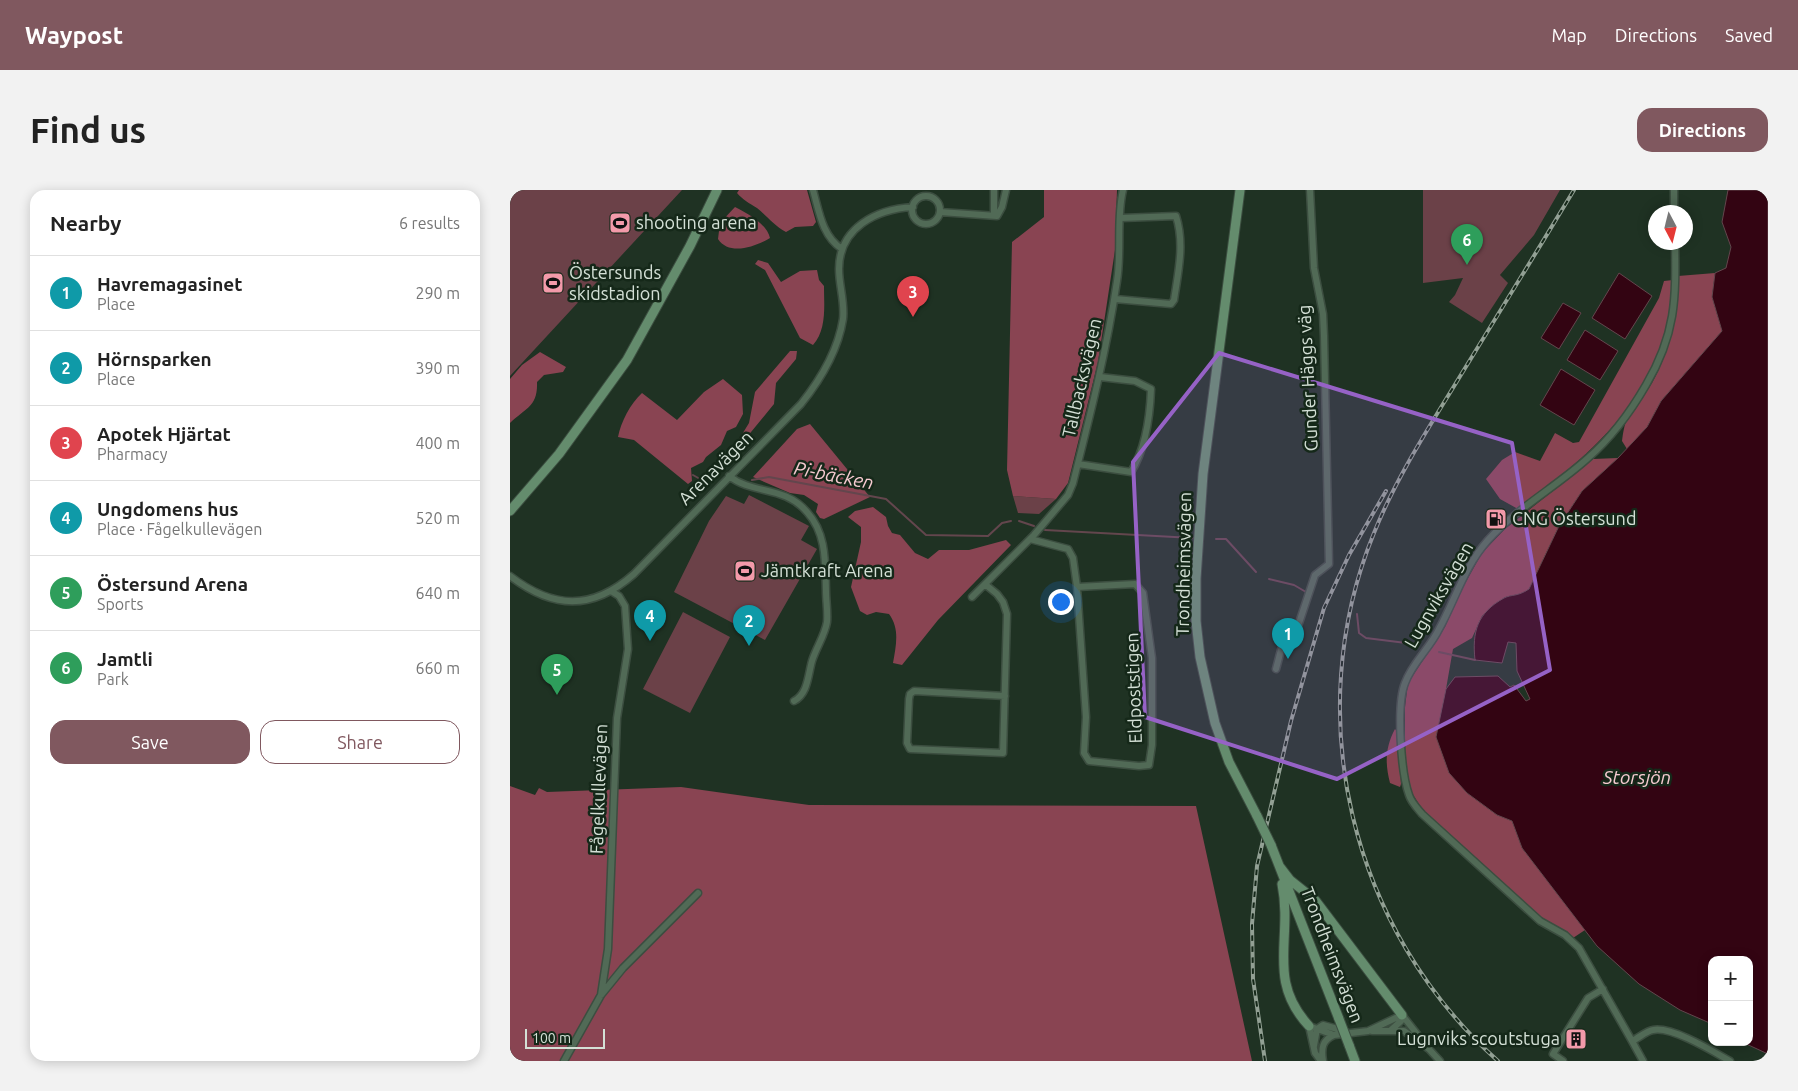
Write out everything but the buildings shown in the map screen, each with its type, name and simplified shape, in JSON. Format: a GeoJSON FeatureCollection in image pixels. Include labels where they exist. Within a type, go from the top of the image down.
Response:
{"type":"FeatureCollection","features":[{"type":"Feature","properties":{"kind":"main road"},"geometry":{"type":"LineString","coordinates":[[510,511],[559,454],[627,360],[690,246],[718,190]]}},
{"type":"Feature","properties":{"kind":"main road","name":"Trondheimsvägen"},"geometry":{"type":"LineString","coordinates":[[1240,190],[1203,474],[1196,607],[1200,658],[1215,723],[1236,777],[1257,816],[1279,864],[1355,1061]]}},
{"type":"Feature","properties":{"kind":"main road"},"geometry":{"type":"LineString","coordinates":[[1279,864],[1290,880],[1315,900],[1402,1015]]}},
{"type":"Feature","properties":{"kind":"main road"},"geometry":{"type":"LineString","coordinates":[[1279,864],[1286,921],[1283,962],[1286,989],[1292,1004],[1313,1028]]}},
{"type":"Feature","properties":{"kind":"street"},"geometry":{"type":"LineString","coordinates":[[813,190],[823,226],[832,242],[842,249]]}},
{"type":"Feature","properties":{"kind":"street"},"geometry":{"type":"LineString","coordinates":[[992,215],[994,190]]}},
{"type":"Feature","properties":{"kind":"street"},"geometry":{"type":"LineString","coordinates":[[913,206],[912,211],[917,220],[926,224],[936,220],[940,212],[997,216],[1002,207],[1006,190]]}},
{"type":"Feature","properties":{"kind":"street","name":"Tallbacksvägen"},"geometry":{"type":"LineString","coordinates":[[972,597],[1032,540],[1068,495],[1078,464],[1100,377],[1115,299],[1120,254],[1120,218],[1123,190]]}},
{"type":"Feature","properties":{"kind":"street","name":"Gunder Häggs väg"},"geometry":{"type":"LineString","coordinates":[[1276,669],[1286,631],[1297,629],[1316,575],[1329,564],[1323,314],[1314,268],[1310,190]]}},
{"type":"Feature","properties":{"kind":"street"},"geometry":{"type":"LineString","coordinates":[[1674,190],[1674,205]]}},
{"type":"Feature","properties":{"kind":"street","name":"Arenavägen"},"geometry":{"type":"LineString","coordinates":[[510,576],[538,595],[571,602],[590,600],[611,591],[634,574],[801,404],[826,369],[838,342],[843,317],[839,268],[842,249],[858,226],[869,217],[888,210],[913,206],[918,199],[927,193],[938,202],[940,212]]}},
{"type":"Feature","properties":{"kind":"street"},"geometry":{"type":"LineString","coordinates":[[1115,299],[1170,304],[1174,300],[1180,253],[1180,228],[1176,216],[1120,218]]}},
{"type":"Feature","properties":{"kind":"street","name":"Lugnviksvägen"},"geometry":{"type":"LineString","coordinates":[[1644,1061],[1580,948],[1566,935],[1540,921],[1509,894],[1436,828],[1410,798],[1403,778],[1402,702],[1404,685],[1409,673],[1439,630],[1472,560],[1490,538],[1514,516],[1588,459],[1632,408],[1647,384],[1661,357],[1674,314],[1675,250]]}},
{"type":"Feature","properties":{"kind":"street"},"geometry":{"type":"LineString","coordinates":[[1078,464],[1131,472],[1138,460],[1150,416],[1151,389],[1135,381],[1100,377]]}},
{"type":"Feature","properties":{"kind":"street"},"geometry":{"type":"LineString","coordinates":[[729,476],[740,485],[779,492],[796,501],[814,520],[820,534],[824,548],[827,622],[812,661],[804,692],[794,701]]}},
{"type":"Feature","properties":{"kind":"street","name":"Eldpoststigen"},"geometry":{"type":"LineString","coordinates":[[1032,540],[1068,549],[1073,558],[1077,587],[1086,716],[1084,753],[1089,761],[1139,766],[1149,765],[1152,745],[1152,658],[1143,593],[1135,584],[1077,587]]}},
{"type":"Feature","properties":{"kind":"street"},"geometry":{"type":"LineString","coordinates":[[986,585],[1000,598],[1007,614],[1005,696],[1003,753],[910,749],[907,743],[909,699],[914,691],[1005,696]]}},
{"type":"Feature","properties":{"kind":"street","name":"Fågelkullevägen"},"geometry":{"type":"LineString","coordinates":[[601,995],[608,949],[617,718],[628,649],[628,621],[624,606],[619,596],[611,591]]}},
{"type":"Feature","properties":{"kind":"street"},"geometry":{"type":"LineString","coordinates":[[564,1061],[601,995],[623,968],[698,893]]}},
{"type":"Feature","properties":{"kind":"street"},"geometry":{"type":"LineString","coordinates":[[1563,1061],[1553,1054],[1588,998],[1603,990]]}},
{"type":"Feature","properties":{"kind":"street"},"geometry":{"type":"LineString","coordinates":[[1391,1030],[1401,1021],[1402,1015]]}},
{"type":"Feature","properties":{"kind":"street"},"geometry":{"type":"LineString","coordinates":[[1368,1031],[1402,1015]]}},
{"type":"Feature","properties":{"kind":"street"},"geometry":{"type":"LineString","coordinates":[[1402,1015],[1440,1061]]}},
{"type":"Feature","properties":{"kind":"street"},"geometry":{"type":"LineString","coordinates":[[1313,1028],[1329,1025],[1339,1030],[1356,1032]]}},
{"type":"Feature","properties":{"kind":"street"},"geometry":{"type":"LineString","coordinates":[[1313,1028],[1334,1035],[1368,1031],[1404,1031],[1430,1049]]}},
{"type":"Feature","properties":{"kind":"street"},"geometry":{"type":"LineString","coordinates":[[1313,1028],[1315,1053],[1322,1061]]}},
{"type":"Feature","properties":{"kind":"street"},"geometry":{"type":"LineString","coordinates":[[1632,1042],[1652,1030],[1658,1030],[1693,1040],[1720,1059],[1730,1061]]}},
{"type":"Feature","properties":{"kind":"street"},"geometry":{"type":"LineString","coordinates":[[1322,1061],[1324,1042],[1334,1035]]}},
{"type":"Feature","properties":{"kind":"highlighted area"},"geometry":{"type":"Polygon","coordinates":[[[1219,353],[1512,443],[1550,670],[1337,779],[1145,717],[1133,462],[1219,353]]]}},
{"type":"Feature","properties":{"kind":"shaded area","name":"Östersunds skidstadion"},"geometry":{"type":"Polygon","coordinates":[[[510,190],[682,190],[510,376],[510,190]]]}},
{"type":"Feature","properties":{"kind":"shaded area"},"geometry":{"type":"Polygon","coordinates":[[[739,190],[807,190],[816,222],[813,226],[795,227],[786,232],[742,198],[737,193],[739,190]]]}},
{"type":"Feature","properties":{"kind":"shaded area"},"geometry":{"type":"Polygon","coordinates":[[[1044,190],[1117,190],[1115,250],[1098,362],[1068,483],[1056,499],[1013,496],[1007,470],[1012,242],[1044,217],[1044,190]]]}},
{"type":"Feature","properties":{"kind":"shaded area"},"geometry":{"type":"Polygon","coordinates":[[[1423,190],[1560,190],[1534,235],[1500,275],[1508,283],[1482,323],[1449,302],[1455,295],[1463,278],[1423,283],[1423,190]]]}},
{"type":"Feature","properties":{"kind":"shaded area"},"geometry":{"type":"Polygon","coordinates":[[[735,207],[761,224],[770,238],[750,247],[735,249],[723,244],[718,239],[720,223],[735,207]]]}},
{"type":"Feature","properties":{"kind":"shaded area"},"geometry":{"type":"Polygon","coordinates":[[[758,260],[768,263],[781,282],[800,271],[817,270],[819,280],[824,286],[824,309],[821,332],[813,345],[800,338],[765,270],[755,264],[758,260]]]}},
{"type":"Feature","properties":{"kind":"shaded area"},"geometry":{"type":"Polygon","coordinates":[[[1715,273],[1712,297],[1722,331],[1661,401],[1647,427],[1627,449],[1622,441],[1626,423],[1652,383],[1669,344],[1677,304],[1678,276],[1715,273]]]}},
{"type":"Feature","properties":{"kind":"shaded area"},"geometry":{"type":"Polygon","coordinates":[[[1673,280],[1668,319],[1657,354],[1643,385],[1624,413],[1602,439],[1576,463],[1518,509],[1500,499],[1486,479],[1502,460],[1515,452],[1540,461],[1555,433],[1573,443],[1579,442],[1659,298],[1664,281],[1673,280]]]}},
{"type":"Feature","properties":{"kind":"shaded area"},"geometry":{"type":"Polygon","coordinates":[[[790,351],[797,351],[796,359],[776,383],[774,404],[742,443],[738,441],[749,423],[755,392],[790,351]]]}},
{"type":"Feature","properties":{"kind":"shaded area"},"geometry":{"type":"Polygon","coordinates":[[[540,352],[566,367],[563,372],[544,375],[537,382],[537,390],[533,402],[510,423],[510,379],[522,365],[540,352]]]}},
{"type":"Feature","properties":{"kind":"shaded area"},"geometry":{"type":"Polygon","coordinates":[[[723,379],[742,395],[743,414],[736,427],[727,431],[721,445],[706,457],[703,462],[691,468],[692,481],[688,484],[634,440],[618,437],[621,425],[627,414],[642,393],[677,420],[704,392],[723,379]]]}},
{"type":"Feature","properties":{"kind":"shaded area"},"geometry":{"type":"Polygon","coordinates":[[[810,424],[870,497],[824,519],[820,518],[816,512],[818,504],[804,495],[790,493],[753,477],[797,429],[810,424]]]}},
{"type":"Feature","properties":{"kind":"shaded area"},"geometry":{"type":"Polygon","coordinates":[[[1618,458],[1582,491],[1559,526],[1529,589],[1520,596],[1505,597],[1482,616],[1472,638],[1453,649],[1446,689],[1450,773],[1467,793],[1497,815],[1512,821],[1522,848],[1585,930],[1573,938],[1539,916],[1424,812],[1408,787],[1405,761],[1405,707],[1408,683],[1445,627],[1463,587],[1482,553],[1505,529],[1593,459],[1618,458]]]}},
{"type":"Feature","properties":{"kind":"shaded area","name":"Jämtkraft Arena"},"geometry":{"type":"Polygon","coordinates":[[[749,495],[809,526],[801,540],[817,549],[765,640],[674,592],[709,521],[726,496],[744,504],[749,495]]]}},
{"type":"Feature","properties":{"kind":"shaded area"},"geometry":{"type":"Polygon","coordinates":[[[1013,496],[1056,499],[1039,514],[1018,513],[1013,496]]]}},
{"type":"Feature","properties":{"kind":"shaded area"},"geometry":{"type":"Polygon","coordinates":[[[873,507],[886,517],[892,533],[900,535],[915,553],[928,559],[939,550],[969,550],[1006,540],[1011,545],[938,620],[902,665],[893,663],[896,631],[889,614],[876,612],[867,615],[860,611],[851,587],[861,542],[861,527],[848,517],[855,511],[873,507]]]}},
{"type":"Feature","properties":{"kind":"shaded area"},"geometry":{"type":"Polygon","coordinates":[[[683,612],[730,637],[690,713],[643,689],[683,612]]]}},
{"type":"Feature","properties":{"kind":"shaded area"},"geometry":{"type":"Polygon","coordinates":[[[1395,729],[1399,734],[1400,787],[1390,783],[1387,769],[1388,749],[1395,729]]]}},
{"type":"Feature","properties":{"kind":"shaded area"},"geometry":{"type":"Polygon","coordinates":[[[510,786],[535,795],[539,788],[547,792],[681,787],[809,805],[1196,806],[1252,1061],[510,1061],[510,786]]]}},
{"type":"Feature","properties":{"kind":"water","name":"Storsjön"},"geometry":{"type":"Polygon","coordinates":[[[1728,190],[1768,190],[1768,1054],[1751,1046],[1753,1046],[1753,956],[1708,956],[1708,1022],[1680,1010],[1639,984],[1597,946],[1522,848],[1512,821],[1497,815],[1467,793],[1449,773],[1436,737],[1446,689],[1455,677],[1498,676],[1510,687],[1514,685],[1526,701],[1530,699],[1517,671],[1516,643],[1508,642],[1502,663],[1475,660],[1474,641],[1478,624],[1495,604],[1504,598],[1529,589],[1559,526],[1582,491],[1618,458],[1647,427],[1661,401],[1722,331],[1712,297],[1715,273],[1726,268],[1731,247],[1722,222],[1728,190]]]}},
{"type":"Feature","properties":{"kind":"water"},"geometry":{"type":"Polygon","coordinates":[[[1619,273],[1652,296],[1625,339],[1592,318],[1619,273]]]}},
{"type":"Feature","properties":{"kind":"water"},"geometry":{"type":"Polygon","coordinates":[[[1563,303],[1581,313],[1559,349],[1541,338],[1563,303]]]}},
{"type":"Feature","properties":{"kind":"water"},"geometry":{"type":"Polygon","coordinates":[[[1585,330],[1618,351],[1600,380],[1567,360],[1585,330]]]}},
{"type":"Feature","properties":{"kind":"water"},"geometry":{"type":"Polygon","coordinates":[[[1561,369],[1595,390],[1574,425],[1540,405],[1561,369]]]}},
{"type":"Feature","properties":{"kind":"waterway","name":"Pi-bäcken"},"geometry":{"type":"LineString","coordinates":[[693,475],[707,483]]}},
{"type":"Feature","properties":{"kind":"waterway","name":"Pi-bäcken"},"geometry":{"type":"LineString","coordinates":[[752,480],[769,477],[886,499],[926,535],[988,536],[1002,523],[1011,521]]}},
{"type":"Feature","properties":{"kind":"waterway","name":"Pi-bäcken"},"geometry":{"type":"LineString","coordinates":[[1019,521],[1034,526]]}},
{"type":"Feature","properties":{"kind":"waterway","name":"Pi-bäcken"},"geometry":{"type":"LineString","coordinates":[[1045,530],[1193,538]]}},
{"type":"Feature","properties":{"kind":"waterway","name":"Pi-bäcken"},"geometry":{"type":"LineString","coordinates":[[1216,539],[1226,539],[1256,572]]}},
{"type":"Feature","properties":{"kind":"waterway","name":"Pi-bäcken"},"geometry":{"type":"LineString","coordinates":[[1269,579],[1294,585],[1306,592]]}},
{"type":"Feature","properties":{"kind":"waterway","name":"Pi-bäcken"},"geometry":{"type":"LineString","coordinates":[[1357,614],[1359,633],[1366,638],[1414,644]]}},
{"type":"Feature","properties":{"kind":"waterway","name":"Pi-bäcken"},"geometry":{"type":"LineString","coordinates":[[1439,652],[1475,660]]}},
{"type":"Feature","properties":{"kind":"railway"},"geometry":{"type":"LineString","coordinates":[[1498,1061],[1447,1008],[1406,949],[1374,885],[1353,816],[1342,746],[1341,674],[1352,603],[1374,533],[1392,493],[1424,435],[1574,190]]}},
{"type":"Feature","properties":{"kind":"railway"},"geometry":{"type":"LineString","coordinates":[[1265,1061],[1253,979],[1252,924],[1257,866],[1291,721],[1324,608],[1349,555],[1386,491]]}},
{"type":"Feature","properties":{"kind":"place","name":"shooting arena"},"geometry":{"type":"Point","coordinates":[620,223]}},
{"type":"Feature","properties":{"kind":"place","name":"Jamtli"},"geometry":{"type":"Point","coordinates":[1467,265]}},
{"type":"Feature","properties":{"kind":"place","name":"Östersunds skidstadion"},"geometry":{"type":"Point","coordinates":[553,283]}},
{"type":"Feature","properties":{"kind":"place","name":"Apotek Hjärtat"},"geometry":{"type":"Point","coordinates":[913,317]}},
{"type":"Feature","properties":{"kind":"place","name":"CNG Östersund"},"geometry":{"type":"Point","coordinates":[1496,519]}},
{"type":"Feature","properties":{"kind":"place","name":"Jämtkraft Arena"},"geometry":{"type":"Point","coordinates":[745,571]}},
{"type":"Feature","properties":{"kind":"place","name":"Ungdomens hus"},"geometry":{"type":"Point","coordinates":[650,641]}},
{"type":"Feature","properties":{"kind":"place","name":"Hörnsparken"},"geometry":{"type":"Point","coordinates":[749,646]}},
{"type":"Feature","properties":{"kind":"place","name":"Havremagasinet"},"geometry":{"type":"Point","coordinates":[1288,659]}},
{"type":"Feature","properties":{"kind":"place","name":"Östersund Arena"},"geometry":{"type":"Point","coordinates":[557,695]}},
{"type":"Feature","properties":{"kind":"place","name":"Lugnviks scoutstuga"},"geometry":{"type":"Point","coordinates":[1576,1039]}}]}
